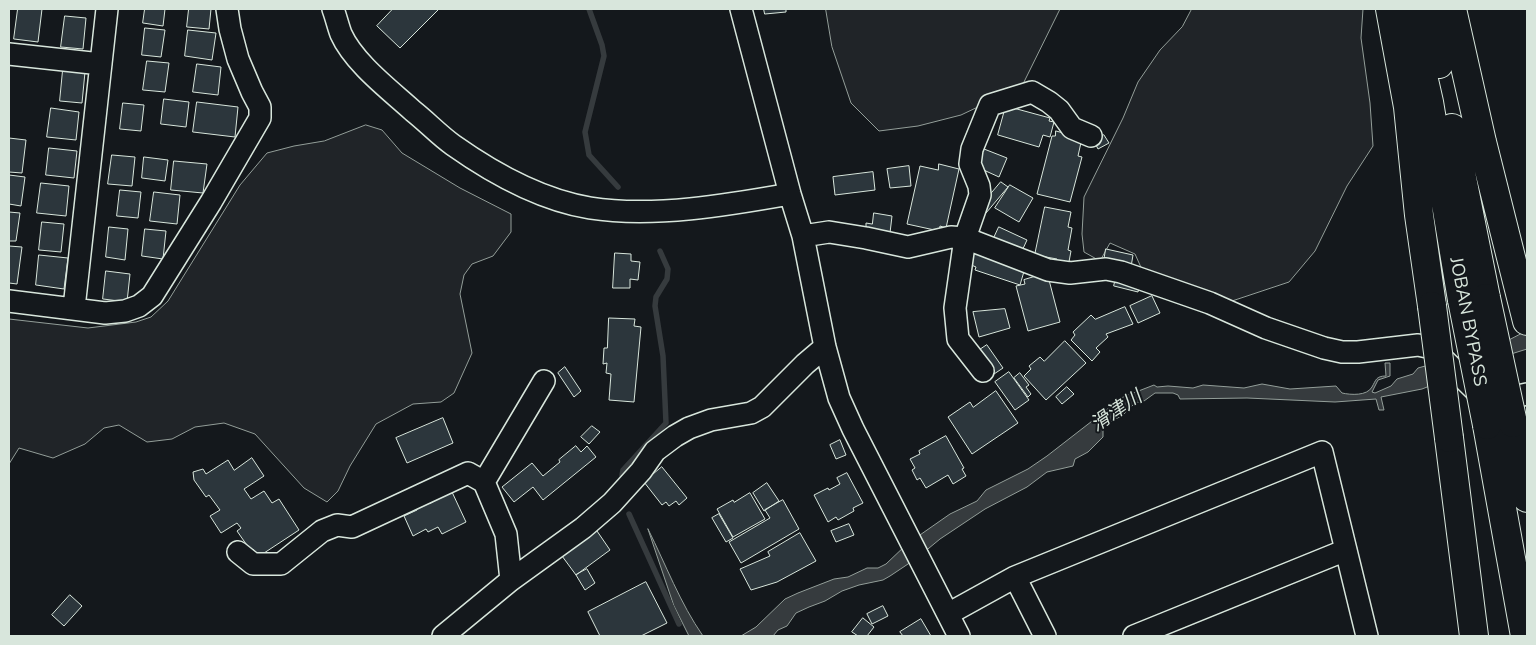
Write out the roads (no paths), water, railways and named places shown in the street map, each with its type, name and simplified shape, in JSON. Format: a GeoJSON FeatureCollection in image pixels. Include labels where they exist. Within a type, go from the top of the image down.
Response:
{"type":"FeatureCollection","features":[{"type":"Feature","properties":{"kind":"highway"},"geometry":{"type":"LineString","coordinates":[[1390,9],[1408,107],[1419,215],[1474,636]]}},
{"type":"Feature","properties":{"kind":"highway","name":"JOBAN BYPASS"},"geometry":{"type":"LineString","coordinates":[[1408,9],[1474,299],[1500,424],[1525,636]]}},
{"type":"Feature","properties":{"kind":"highway","name":"JOBAN BYPASS"},"geometry":{"type":"LineString","coordinates":[[1428,9],[1474,299]]}},
{"type":"Feature","properties":{"kind":"highway"},"geometry":{"type":"LineString","coordinates":[[1452,9],[1482,142],[1527,321]]}},
{"type":"Feature","properties":{"kind":"highway","name":"JOBAN BYPASS"},"geometry":{"type":"LineString","coordinates":[[1500,424],[1527,498]]}},
{"type":"Feature","properties":{"kind":"street"},"geometry":{"type":"LineString","coordinates":[[74,308],[107,9]]}},
{"type":"Feature","properties":{"kind":"street"},"geometry":{"type":"LineString","coordinates":[[9,300],[105,313],[125,312],[139,306],[152,296],[260,118],[260,107],[238,59],[227,9]]}},
{"type":"Feature","properties":{"kind":"street"},"geometry":{"type":"LineString","coordinates":[[333,9],[341,34],[357,58],[377,79],[452,144],[493,171],[541,194],[590,208],[630,211],[736,203],[790,194]]}},
{"type":"Feature","properties":{"kind":"street"},"geometry":{"type":"LineString","coordinates":[[740,9],[803,236],[825,347],[840,398],[853,429],[959,636]]}},
{"type":"Feature","properties":{"kind":"street"},"geometry":{"type":"LineString","coordinates":[[9,54],[101,64]]}},
{"type":"Feature","properties":{"kind":"street"},"geometry":{"type":"LineString","coordinates":[[983,371],[958,340],[955,308],[965,238],[980,195],[980,186],[970,164],[972,148],[990,105],[1032,92],[1059,110],[1072,128],[1092,136]]}},
{"type":"Feature","properties":{"kind":"street"},"geometry":{"type":"LineString","coordinates":[[803,236],[829,232],[908,247],[951,237],[965,238],[1048,270],[1070,273],[1106,269],[1121,272],[1210,303],[1266,328],[1324,348],[1342,352],[1418,345],[1432,348],[1478,393],[1488,398],[1509,398],[1527,394]]}},
{"type":"Feature","properties":{"kind":"street"},"geometry":{"type":"LineString","coordinates":[[443,636],[511,580],[583,528],[612,503],[641,471],[655,451],[674,436],[711,420],[751,412],[762,407],[825,347]]}},
{"type":"Feature","properties":{"kind":"street"},"geometry":{"type":"LineString","coordinates":[[484,482],[544,381]]}},
{"type":"Feature","properties":{"kind":"street"},"geometry":{"type":"LineString","coordinates":[[948,614],[1015,578],[1322,452],[1367,636]]}},
{"type":"Feature","properties":{"kind":"street"},"geometry":{"type":"LineString","coordinates":[[238,552],[253,564],[282,564],[322,531],[337,525],[352,527],[468,473],[484,482],[506,534],[511,580]]}},
{"type":"Feature","properties":{"kind":"street"},"geometry":{"type":"LineString","coordinates":[[1134,636],[1346,550]]}},
{"type":"Feature","properties":{"kind":"street"},"geometry":{"type":"LineString","coordinates":[[1015,578],[1045,636]]}},
{"type":"Feature","properties":{"kind":"water","name":"滑津川"},"geometry":{"type":"Polygon","coordinates":[[[1527,331],[1527,349],[1422,389],[1381,397],[1384,410],[1379,410],[1376,399],[1335,402],[1247,398],[1180,399],[1178,395],[1173,393],[1155,393],[1144,401],[1135,403],[1122,416],[1113,420],[1103,430],[1103,437],[1088,452],[1075,459],[1073,466],[1047,472],[1027,487],[985,509],[890,576],[883,580],[842,591],[825,601],[796,613],[787,626],[778,630],[773,636],[741,636],[756,627],[785,599],[834,579],[848,577],[867,568],[878,568],[886,564],[907,544],[950,514],[977,501],[986,490],[1028,469],[1047,456],[1123,397],[1154,385],[1157,387],[1193,388],[1203,385],[1244,388],[1262,384],[1290,389],[1336,386],[1342,393],[1358,394],[1370,390],[1378,378],[1386,376],[1385,363],[1390,363],[1390,376],[1378,380],[1372,392],[1375,393],[1391,386],[1397,379],[1413,374],[1418,368],[1497,346],[1527,331]]]}},
{"type":"Feature","properties":{"kind":"water"},"geometry":{"type":"Polygon","coordinates":[[[648,529],[680,597],[703,636],[689,636],[674,606],[648,529]]]}},
{"type":"Feature","properties":{"kind":"waterway"},"geometry":{"type":"LineString","coordinates":[[589,9],[604,56],[585,132],[589,155],[618,187]]}},
{"type":"Feature","properties":{"kind":"waterway"},"geometry":{"type":"LineString","coordinates":[[622,475],[623,470],[666,423],[663,356],[655,306],[656,297],[667,279],[668,269],[660,251]]}},
{"type":"Feature","properties":{"kind":"waterway"},"geometry":{"type":"LineString","coordinates":[[629,514],[679,624]]}}]}
